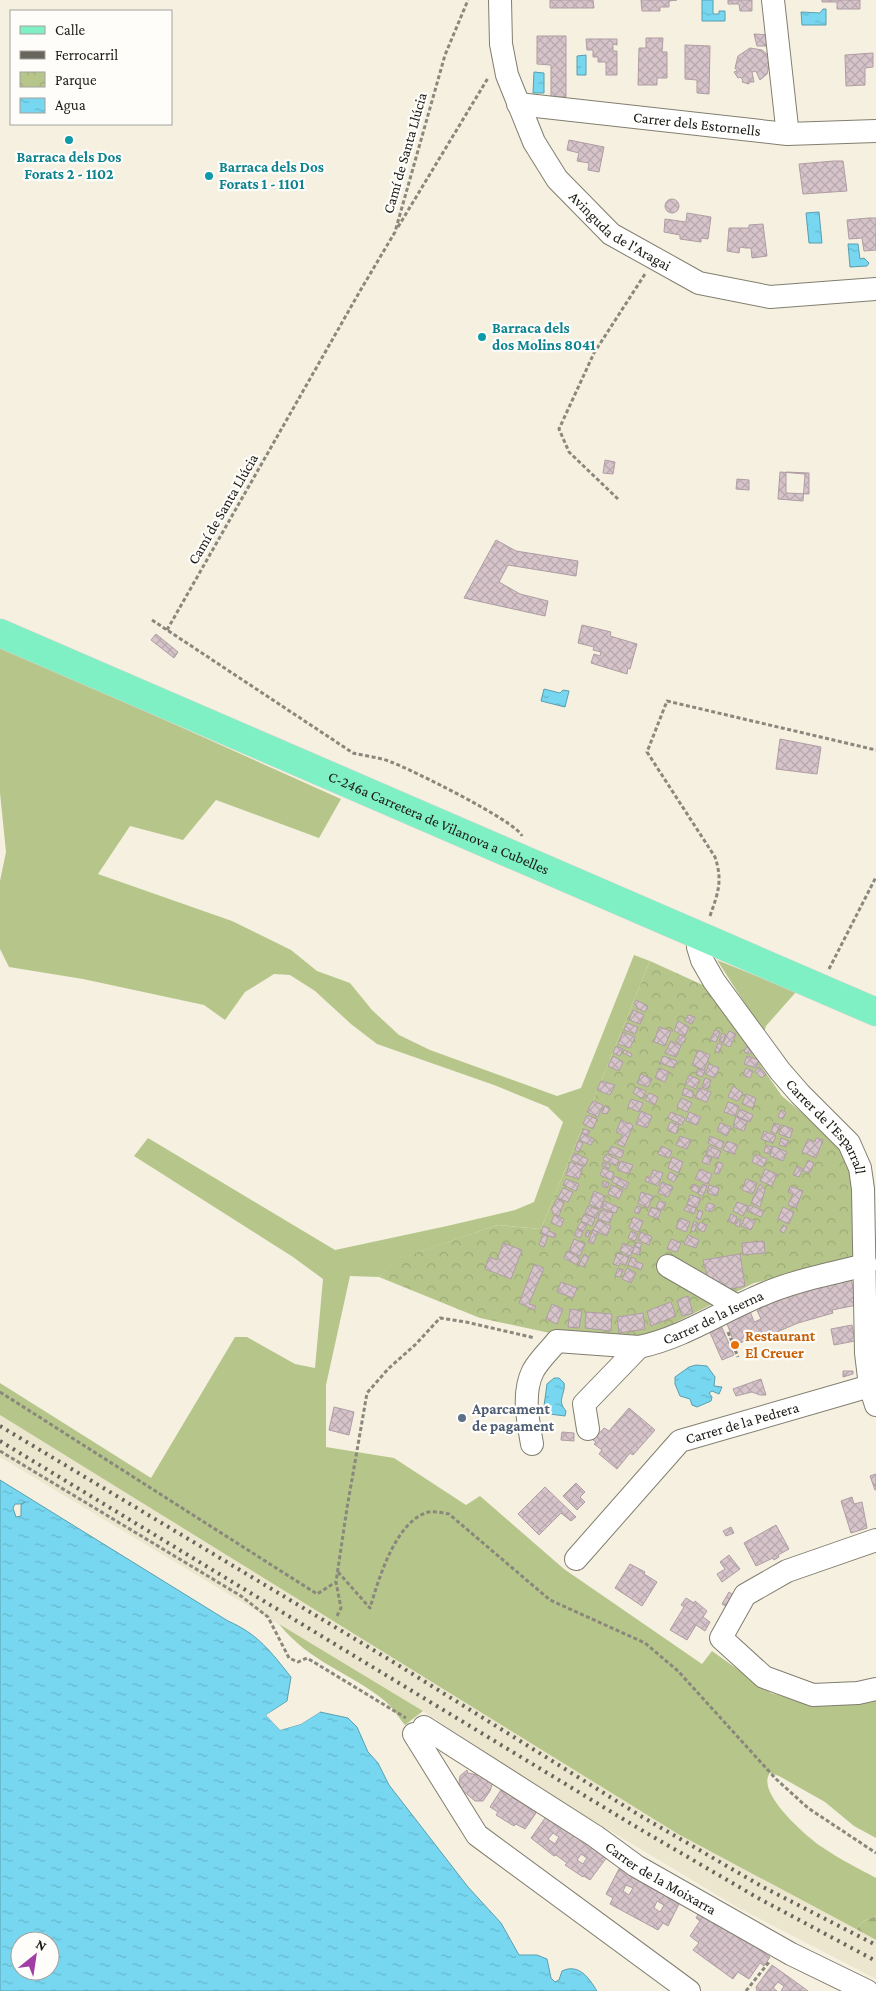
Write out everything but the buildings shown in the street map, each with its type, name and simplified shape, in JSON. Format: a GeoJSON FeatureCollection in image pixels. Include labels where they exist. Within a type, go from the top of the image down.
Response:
{"type":"FeatureCollection","features":[{"type":"Feature","properties":{"kind":"main road","name":"C-246a Carretera de Vilanova a Cubelles"},"geometry":{"type":"LineString","coordinates":[[0,633],[876,1012]]}},
{"type":"Feature","properties":{"kind":"street","name":"Avinguda de l'Aragai"},"geometry":{"type":"LineString","coordinates":[[500,0],[502,44],[507,74],[534,142],[557,179],[611,234],[699,283],[770,297],[876,289]]}},
{"type":"Feature","properties":{"kind":"street"},"geometry":{"type":"LineString","coordinates":[[773,0],[787,128]]}},
{"type":"Feature","properties":{"kind":"street","name":"Carrer dels Estornells"},"geometry":{"type":"LineString","coordinates":[[518,104],[788,134],[876,131]]}},
{"type":"Feature","properties":{"kind":"street","name":"Carrer de l'Esparrall"},"geometry":{"type":"LineString","coordinates":[[701,936],[698,947],[702,960],[714,981],[780,1071],[848,1143],[855,1154],[860,1168],[863,1189],[871,1325],[866,1353],[873,1396]]}},
{"type":"Feature","properties":{"kind":"street","name":"Carrer de la Iserna"},"geometry":{"type":"LineString","coordinates":[[558,1341],[639,1347],[680,1334],[761,1295],[866,1265]]}},
{"type":"Feature","properties":{"kind":"street"},"geometry":{"type":"LineString","coordinates":[[668,1266],[737,1306]]}},
{"type":"Feature","properties":{"kind":"street"},"geometry":{"type":"LineString","coordinates":[[532,1444],[528,1424],[527,1402],[529,1382],[539,1363],[558,1341]]}},
{"type":"Feature","properties":{"kind":"street"},"geometry":{"type":"LineString","coordinates":[[588,1429],[584,1404],[639,1347]]}},
{"type":"Feature","properties":{"kind":"street","name":"Carrer de la Pedrera"},"geometry":{"type":"LineString","coordinates":[[576,1559],[680,1441],[873,1396]]}},
{"type":"Feature","properties":{"kind":"street"},"geometry":{"type":"LineString","coordinates":[[876,1540],[787,1571],[746,1595],[721,1638],[764,1677],[813,1695],[858,1693],[876,1689]]}},
{"type":"Feature","properties":{"kind":"street"},"geometry":{"type":"LineString","coordinates":[[419,1730],[477,1835],[689,1991]]}},
{"type":"Feature","properties":{"kind":"street","name":"Carrer de la Moixarra"},"geometry":{"type":"LineString","coordinates":[[419,1730],[444,1766],[463,1752],[595,1836],[636,1866],[791,1954],[868,1991]]}},
{"type":"Feature","properties":{"kind":"path","name":"Camí de Santa Llúcia"},"geometry":{"type":"LineString","coordinates":[[167,630],[395,232],[445,55],[468,0]]}},
{"type":"Feature","properties":{"kind":"path"},"geometry":{"type":"LineString","coordinates":[[395,232],[490,76]]}},
{"type":"Feature","properties":{"kind":"path"},"geometry":{"type":"LineString","coordinates":[[618,499],[569,452],[559,429],[594,353],[655,259]]}},
{"type":"Feature","properties":{"kind":"path"},"geometry":{"type":"LineString","coordinates":[[152,620],[353,753],[390,762],[450,790],[504,821],[521,832],[524,841],[523,860]]}},
{"type":"Feature","properties":{"kind":"path"},"geometry":{"type":"LineString","coordinates":[[701,936],[716,898],[720,872],[715,857],[647,752],[668,700],[876,750]]}},
{"type":"Feature","properties":{"kind":"path"},"geometry":{"type":"LineString","coordinates":[[820,987],[876,877]]}},
{"type":"Feature","properties":{"kind":"path"},"geometry":{"type":"LineString","coordinates":[[337,1616],[341,1608],[336,1582],[367,1393],[388,1369],[416,1344],[440,1318],[466,1322],[527,1337],[558,1341]]}},
{"type":"Feature","properties":{"kind":"path"},"geometry":{"type":"LineString","coordinates":[[725,1326],[738,1357]]}},
{"type":"Feature","properties":{"kind":"path"},"geometry":{"type":"LineString","coordinates":[[0,1392],[317,1594],[336,1582]]}},
{"type":"Feature","properties":{"kind":"path"},"geometry":{"type":"LineString","coordinates":[[0,1452],[240,1596],[268,1617],[289,1658],[298,1662],[307,1658],[407,1719],[419,1730]]}},
{"type":"Feature","properties":{"kind":"path"},"geometry":{"type":"LineString","coordinates":[[338,1572],[370,1608],[397,1537],[410,1522],[430,1511],[448,1514],[550,1600],[645,1644],[678,1671],[776,1779],[808,1808],[876,1853]]}},
{"type":"Feature","properties":{"kind":"path"},"geometry":{"type":"LineString","coordinates":[[746,1991],[771,1959]]}},
{"type":"Feature","properties":{"kind":"shaded area"},"geometry":{"type":"Polygon","coordinates":[[[0,1415],[678,1834],[876,1940],[876,1979],[737,1907],[574,1809],[423,1711],[0,1457],[0,1415]]]}},
{"type":"Feature","properties":{"kind":"green space"},"geometry":{"type":"Polygon","coordinates":[[[0,646],[341,799],[319,838],[216,800],[183,840],[130,826],[98,874],[232,921],[291,950],[317,971],[350,983],[372,1010],[399,1035],[430,1050],[557,1096],[581,1088],[634,955],[650,961],[541,1229],[498,1225],[401,1258],[379,1277],[350,1276],[326,1385],[326,1447],[394,1458],[466,1505],[480,1496],[564,1569],[702,1664],[712,1651],[771,1693],[801,1701],[876,1698],[876,1838],[854,1826],[825,1802],[779,1776],[770,1773],[767,1781],[776,1802],[805,1834],[828,1851],[876,1878],[876,1916],[864,1921],[856,1929],[678,1834],[0,1415],[0,1383],[151,1478],[235,1337],[247,1337],[295,1364],[315,1368],[323,1279],[293,1257],[134,1156],[148,1138],[335,1250],[515,1210],[534,1202],[563,1122],[548,1107],[494,1085],[377,1044],[351,1024],[315,991],[290,975],[274,974],[245,992],[225,1020],[204,1005],[83,979],[9,967],[0,949],[0,881],[6,852],[0,793],[0,646]]]}},
{"type":"Feature","properties":{"kind":"green space"},"geometry":{"type":"Polygon","coordinates":[[[717,960],[796,992],[766,1026],[764,1033],[717,960]]]}},
{"type":"Feature","properties":{"kind":"green space"},"geometry":{"type":"Polygon","coordinates":[[[650,961],[705,986],[782,1096],[843,1147],[850,1162],[855,1261],[754,1283],[641,1340],[564,1336],[480,1318],[379,1277],[400,1258],[498,1225],[541,1229],[650,961]]]}},
{"type":"Feature","properties":{"kind":"green space"},"geometry":{"type":"Polygon","coordinates":[[[279,1624],[423,1711],[405,1725],[385,1701],[358,1682],[317,1658],[291,1637],[279,1624]]]}},
{"type":"Feature","properties":{"kind":"green space"},"geometry":{"type":"Polygon","coordinates":[[[876,1916],[876,1940],[856,1929],[864,1921],[876,1916]]]}},
{"type":"Feature","properties":{"kind":"water"},"geometry":{"type":"Polygon","coordinates":[[[702,0],[713,0],[713,14],[725,11],[725,21],[702,21],[702,0]]]}},
{"type":"Feature","properties":{"kind":"water"},"geometry":{"type":"Polygon","coordinates":[[[823,9],[826,9],[826,25],[802,25],[801,12],[820,13],[823,9]]]}},
{"type":"Feature","properties":{"kind":"water"},"geometry":{"type":"Polygon","coordinates":[[[586,55],[586,75],[577,75],[577,56],[586,55]]]}},
{"type":"Feature","properties":{"kind":"water"},"geometry":{"type":"Polygon","coordinates":[[[534,72],[544,73],[544,93],[533,93],[534,72]]]}},
{"type":"Feature","properties":{"kind":"water"},"geometry":{"type":"Polygon","coordinates":[[[819,212],[822,243],[809,243],[806,213],[819,212]]]}},
{"type":"Feature","properties":{"kind":"water"},"geometry":{"type":"Polygon","coordinates":[[[848,244],[858,244],[860,259],[864,258],[869,263],[867,266],[850,267],[848,244]]]}},
{"type":"Feature","properties":{"kind":"water"},"geometry":{"type":"Polygon","coordinates":[[[544,689],[560,693],[563,690],[569,691],[565,707],[541,701],[544,689]]]}},
{"type":"Feature","properties":{"kind":"water"},"geometry":{"type":"Polygon","coordinates":[[[696,1365],[707,1366],[715,1377],[714,1386],[722,1387],[719,1394],[712,1391],[709,1393],[712,1397],[711,1401],[697,1407],[692,1405],[690,1399],[680,1396],[675,1384],[675,1377],[689,1367],[696,1365]]]}},
{"type":"Feature","properties":{"kind":"water"},"geometry":{"type":"Polygon","coordinates":[[[554,1378],[559,1378],[564,1383],[562,1404],[566,1411],[565,1416],[542,1413],[540,1410],[544,1406],[547,1384],[554,1378]]]}},
{"type":"Feature","properties":{"kind":"water"},"geometry":{"type":"Polygon","coordinates":[[[0,1480],[256,1638],[291,1677],[287,1701],[266,1715],[280,1730],[301,1724],[320,1712],[348,1718],[357,1727],[368,1752],[378,1763],[389,1785],[468,1887],[501,1923],[519,1955],[537,1955],[547,1959],[551,1978],[555,1982],[559,1980],[562,1971],[568,1969],[578,1970],[591,1981],[597,1991],[0,1991],[0,1480]],[[25,1502],[15,1504],[13,1508],[16,1517],[21,1516],[21,1505],[25,1502]]]}},
{"type":"Feature","properties":{"kind":"pier"},"geometry":{"type":"Polygon","coordinates":[[[290,1700],[289,1703],[270,1715],[281,1727],[300,1721],[319,1710],[320,1712],[301,1724],[280,1730],[266,1715],[290,1700]]]}},
{"type":"Feature","properties":{"kind":"railway"},"geometry":{"type":"LineString","coordinates":[[0,1426],[390,1660],[639,1815],[763,1887],[876,1945]]}},
{"type":"Feature","properties":{"kind":"railway"},"geometry":{"type":"LineString","coordinates":[[0,1441],[633,1825],[758,1898],[876,1961]]}},
{"type":"Feature","properties":{"kind":"place","name":"Barraca dels Dos Forats 2 - 1102"},"geometry":{"type":"Point","coordinates":[69,140]}},
{"type":"Feature","properties":{"kind":"place","name":"Barraca dels Dos Forats 1 - 1101"},"geometry":{"type":"Point","coordinates":[209,176]}},
{"type":"Feature","properties":{"kind":"place","name":"Barraca dels dos Molins 8041"},"geometry":{"type":"Point","coordinates":[482,337]}},
{"type":"Feature","properties":{"kind":"place","name":"Restaurant El Creuer"},"geometry":{"type":"Point","coordinates":[735,1345]}},
{"type":"Feature","properties":{"kind":"place","name":"Aparcament de pagament"},"geometry":{"type":"Point","coordinates":[462,1418]}}]}
